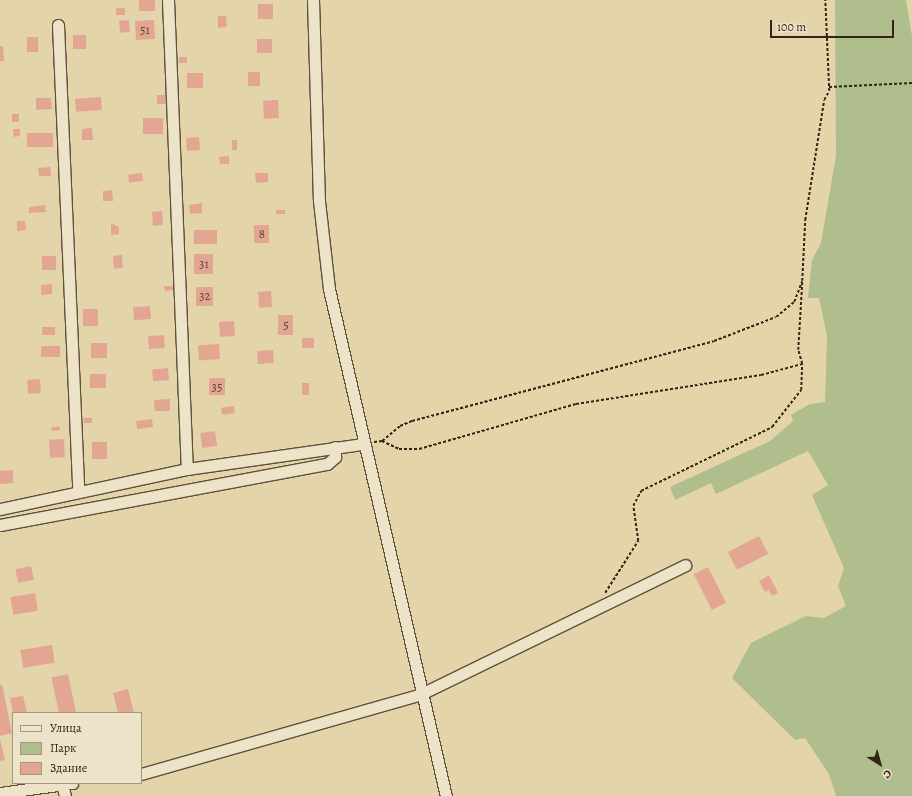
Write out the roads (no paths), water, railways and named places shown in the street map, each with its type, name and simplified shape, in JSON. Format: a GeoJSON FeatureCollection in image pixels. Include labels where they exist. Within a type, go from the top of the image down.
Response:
{"type":"FeatureCollection","features":[{"type":"Feature","properties":{"kind":"street"},"geometry":{"type":"LineString","coordinates":[[168,0],[187,469]]}},
{"type":"Feature","properties":{"kind":"street"},"geometry":{"type":"LineString","coordinates":[[313,0],[319,201],[329,289],[363,444],[446,796]]}},
{"type":"Feature","properties":{"kind":"street"},"geometry":{"type":"LineString","coordinates":[[58,25],[78,492]]}},
{"type":"Feature","properties":{"kind":"street"},"geometry":{"type":"LineString","coordinates":[[0,509],[187,469],[363,444]]}},
{"type":"Feature","properties":{"kind":"street"},"geometry":{"type":"LineString","coordinates":[[0,525],[328,464],[335,457],[335,447]]}},
{"type":"Feature","properties":{"kind":"street"},"geometry":{"type":"LineString","coordinates":[[142,774],[421,694],[685,565]]}},
{"type":"Feature","properties":{"kind":"street"},"geometry":{"type":"LineString","coordinates":[[0,793],[67,784],[66,796]]}}]}
